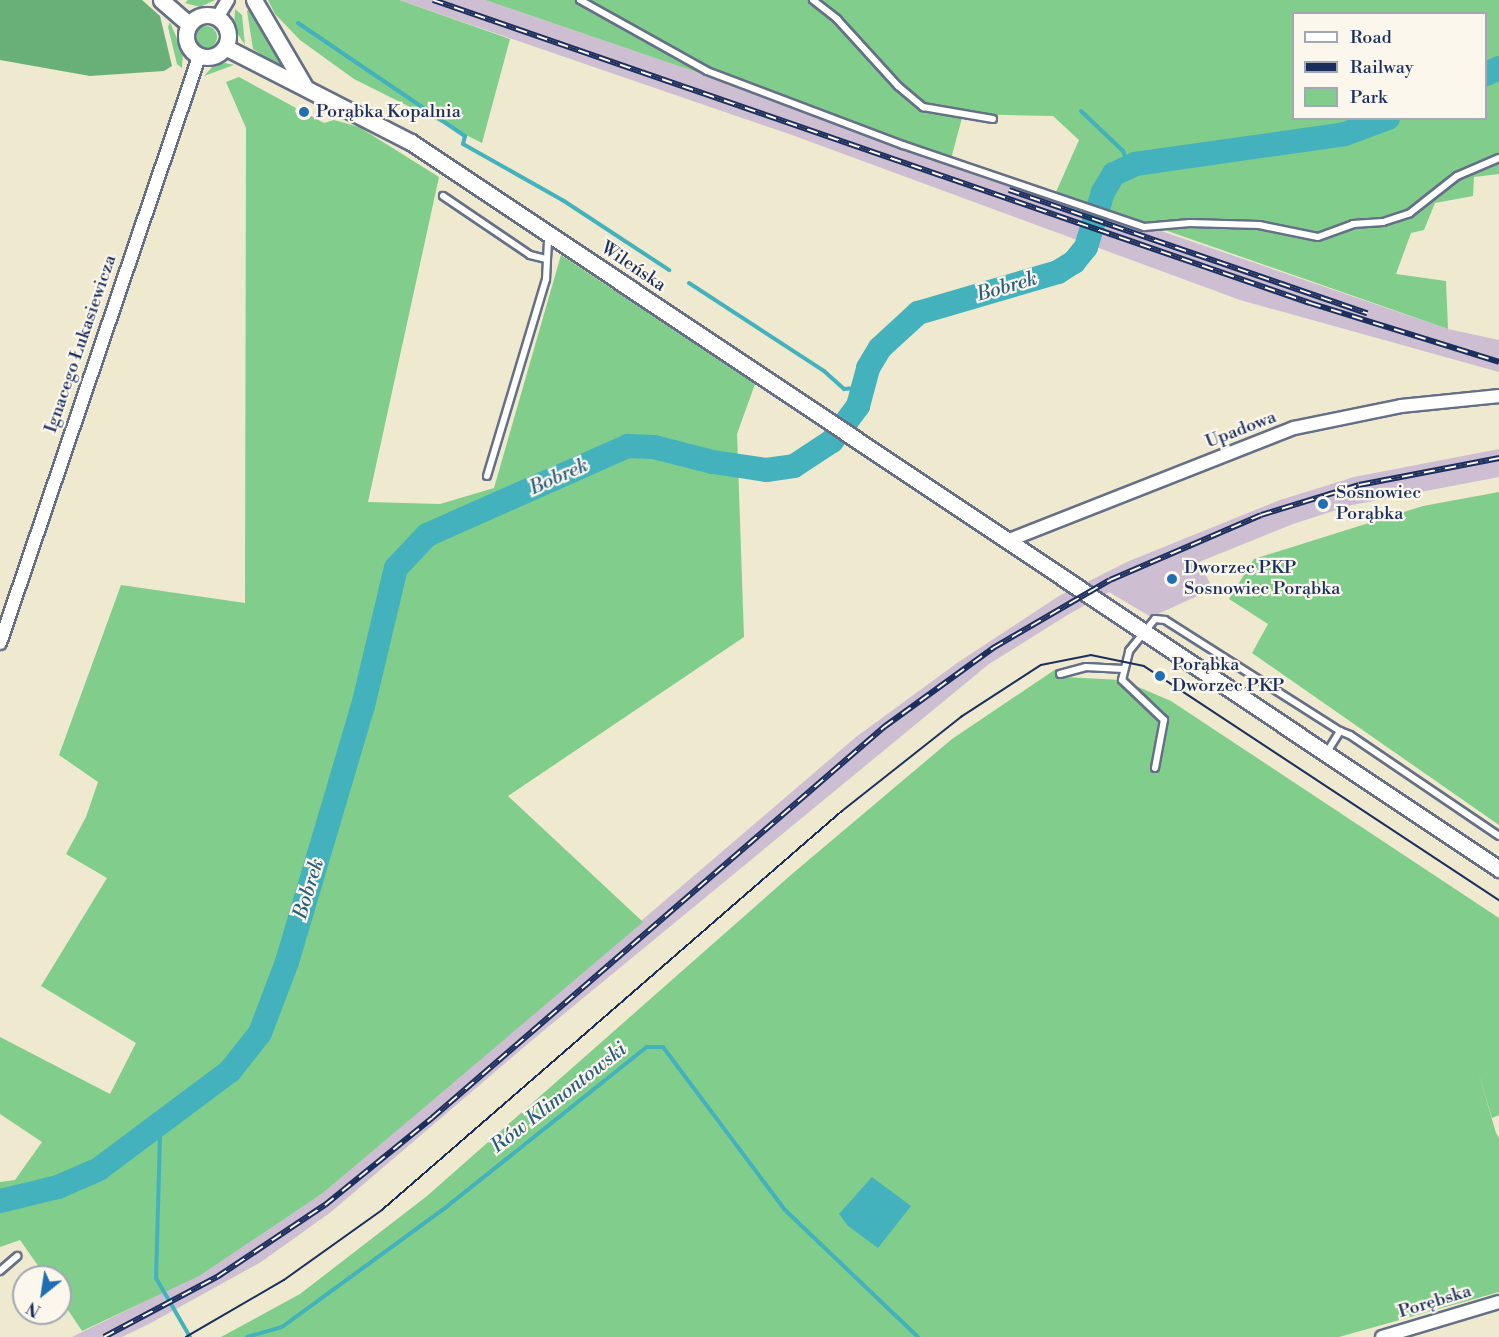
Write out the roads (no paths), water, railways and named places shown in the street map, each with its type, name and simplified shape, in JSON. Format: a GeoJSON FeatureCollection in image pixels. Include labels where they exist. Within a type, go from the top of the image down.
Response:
{"type":"FeatureCollection","features":[{"type":"Feature","properties":{"kind":"street"},"geometry":{"type":"LineString","coordinates":[[161,0],[189,24]]}},
{"type":"Feature","properties":{"kind":"street"},"geometry":{"type":"LineString","coordinates":[[217,18],[228,0]]}},
{"type":"Feature","properties":{"kind":"street"},"geometry":{"type":"LineString","coordinates":[[254,0],[305,87]]}},
{"type":"Feature","properties":{"kind":"street"},"geometry":{"type":"LineString","coordinates":[[205,15],[217,18],[228,34],[225,47],[214,56],[199,57],[186,43],[189,24],[205,15]]}},
{"type":"Feature","properties":{"kind":"street","name":"Wileńska"},"geometry":{"type":"LineString","coordinates":[[225,47],[411,142],[1325,755],[1499,869]]}},
{"type":"Feature","properties":{"kind":"street","name":"Ignacego Łukasiewicza"},"geometry":{"type":"LineString","coordinates":[[0,643],[199,57]]}},
{"type":"Feature","properties":{"kind":"street","name":"Upadowa"},"geometry":{"type":"LineString","coordinates":[[1007,541],[1294,428],[1401,406],[1499,396]]}},
{"type":"Feature","properties":{"kind":"street","name":"Porębska"},"geometry":{"type":"LineString","coordinates":[[1382,1337],[1499,1302]]}},
{"type":"Feature","properties":{"kind":"lane"},"geometry":{"type":"LineString","coordinates":[[580,0],[707,71],[903,145],[1144,227],[1190,223],[1259,225],[1310,238],[1410,213],[1457,176],[1499,158]]}},
{"type":"Feature","properties":{"kind":"lane"},"geometry":{"type":"LineString","coordinates":[[813,0],[837,19],[898,86],[923,107],[993,119]]}},
{"type":"Feature","properties":{"kind":"lane"},"geometry":{"type":"LineString","coordinates":[[443,196],[530,255],[546,258]]}},
{"type":"Feature","properties":{"kind":"lane"},"geometry":{"type":"LineString","coordinates":[[488,476],[546,279],[546,258],[552,236]]}},
{"type":"Feature","properties":{"kind":"lane"},"geometry":{"type":"LineString","coordinates":[[1155,768],[1164,720],[1122,680],[1123,669],[1141,632],[1155,619],[1165,620],[1340,731],[1499,836]]}},
{"type":"Feature","properties":{"kind":"lane"},"geometry":{"type":"LineString","coordinates":[[1060,674],[1086,667],[1123,669]]}},
{"type":"Feature","properties":{"kind":"lane"},"geometry":{"type":"LineString","coordinates":[[1325,755],[1340,731]]}},
{"type":"Feature","properties":{"kind":"lane"},"geometry":{"type":"LineString","coordinates":[[0,1271],[17,1256]]}},
{"type":"Feature","properties":{"kind":"water"},"geometry":{"type":"Polygon","coordinates":[[[872,1177],[911,1206],[878,1248],[848,1226],[839,1214],[872,1177]]]}},
{"type":"Feature","properties":{"kind":"waterway"},"geometry":{"type":"LineString","coordinates":[[298,23],[465,136],[463,144],[564,201],[669,270]]}},
{"type":"Feature","properties":{"kind":"waterway","name":"Bobrek"},"geometry":{"type":"LineString","coordinates":[[1487,74],[1499,68]]}},
{"type":"Feature","properties":{"kind":"waterway"},"geometry":{"type":"LineString","coordinates":[[1081,111],[1123,151],[1129,167]]}},
{"type":"Feature","properties":{"kind":"waterway","name":"Bobrek"},"geometry":{"type":"LineString","coordinates":[[0,1201],[58,1187],[99,1169],[230,1071],[260,1033],[287,962],[363,706],[396,568],[427,535],[628,446],[654,447],[713,462],[766,470],[794,466],[832,441],[858,406],[868,368],[880,348],[918,313],[1058,272],[1074,262],[1086,247],[1103,192],[1114,174],[1135,164],[1345,134],[1383,120]]}},
{"type":"Feature","properties":{"kind":"waterway"},"geometry":{"type":"LineString","coordinates":[[689,283],[824,371],[844,389],[865,387]]}},
{"type":"Feature","properties":{"kind":"waterway","name":"Rów Klimontowski"},"geometry":{"type":"LineString","coordinates":[[247,1337],[282,1327],[445,1208],[647,1047],[663,1047],[784,1209],[918,1337]]}},
{"type":"Feature","properties":{"kind":"waterway","name":"Rów Klimontowski"},"geometry":{"type":"LineString","coordinates":[[155,1126],[160,1136],[156,1278],[190,1337]]}},
{"type":"Feature","properties":{"kind":"tram line"},"geometry":{"type":"LineString","coordinates":[[186,1337],[284,1280],[382,1210],[842,811],[961,717],[1041,665],[1091,655],[1144,666],[1499,900]]}},
{"type":"Feature","properties":{"kind":"railway"},"geometry":{"type":"LineString","coordinates":[[433,0],[1310,303],[1499,362]]}},
{"type":"Feature","properties":{"kind":"railway"},"geometry":{"type":"LineString","coordinates":[[1009,190],[1367,313]]}},
{"type":"Feature","properties":{"kind":"railway"},"geometry":{"type":"LineString","coordinates":[[104,1337],[217,1277],[325,1205],[432,1118],[884,727],[993,648],[1110,580],[1261,515],[1359,485],[1499,458]]}},
{"type":"Feature","properties":{"kind":"place","name":"Porąbka Kopalnia"},"geometry":{"type":"Point","coordinates":[304,112]}},
{"type":"Feature","properties":{"kind":"place","name":"Sosnowiec Porąbka"},"geometry":{"type":"Point","coordinates":[1323,504]}},
{"type":"Feature","properties":{"kind":"place","name":"Dworzec PKP Sosnowiec Porąbka"},"geometry":{"type":"Point","coordinates":[1172,579]}},
{"type":"Feature","properties":{"kind":"place","name":"Porąbka Dworzec PKP"},"geometry":{"type":"Point","coordinates":[1160,676]}}]}
